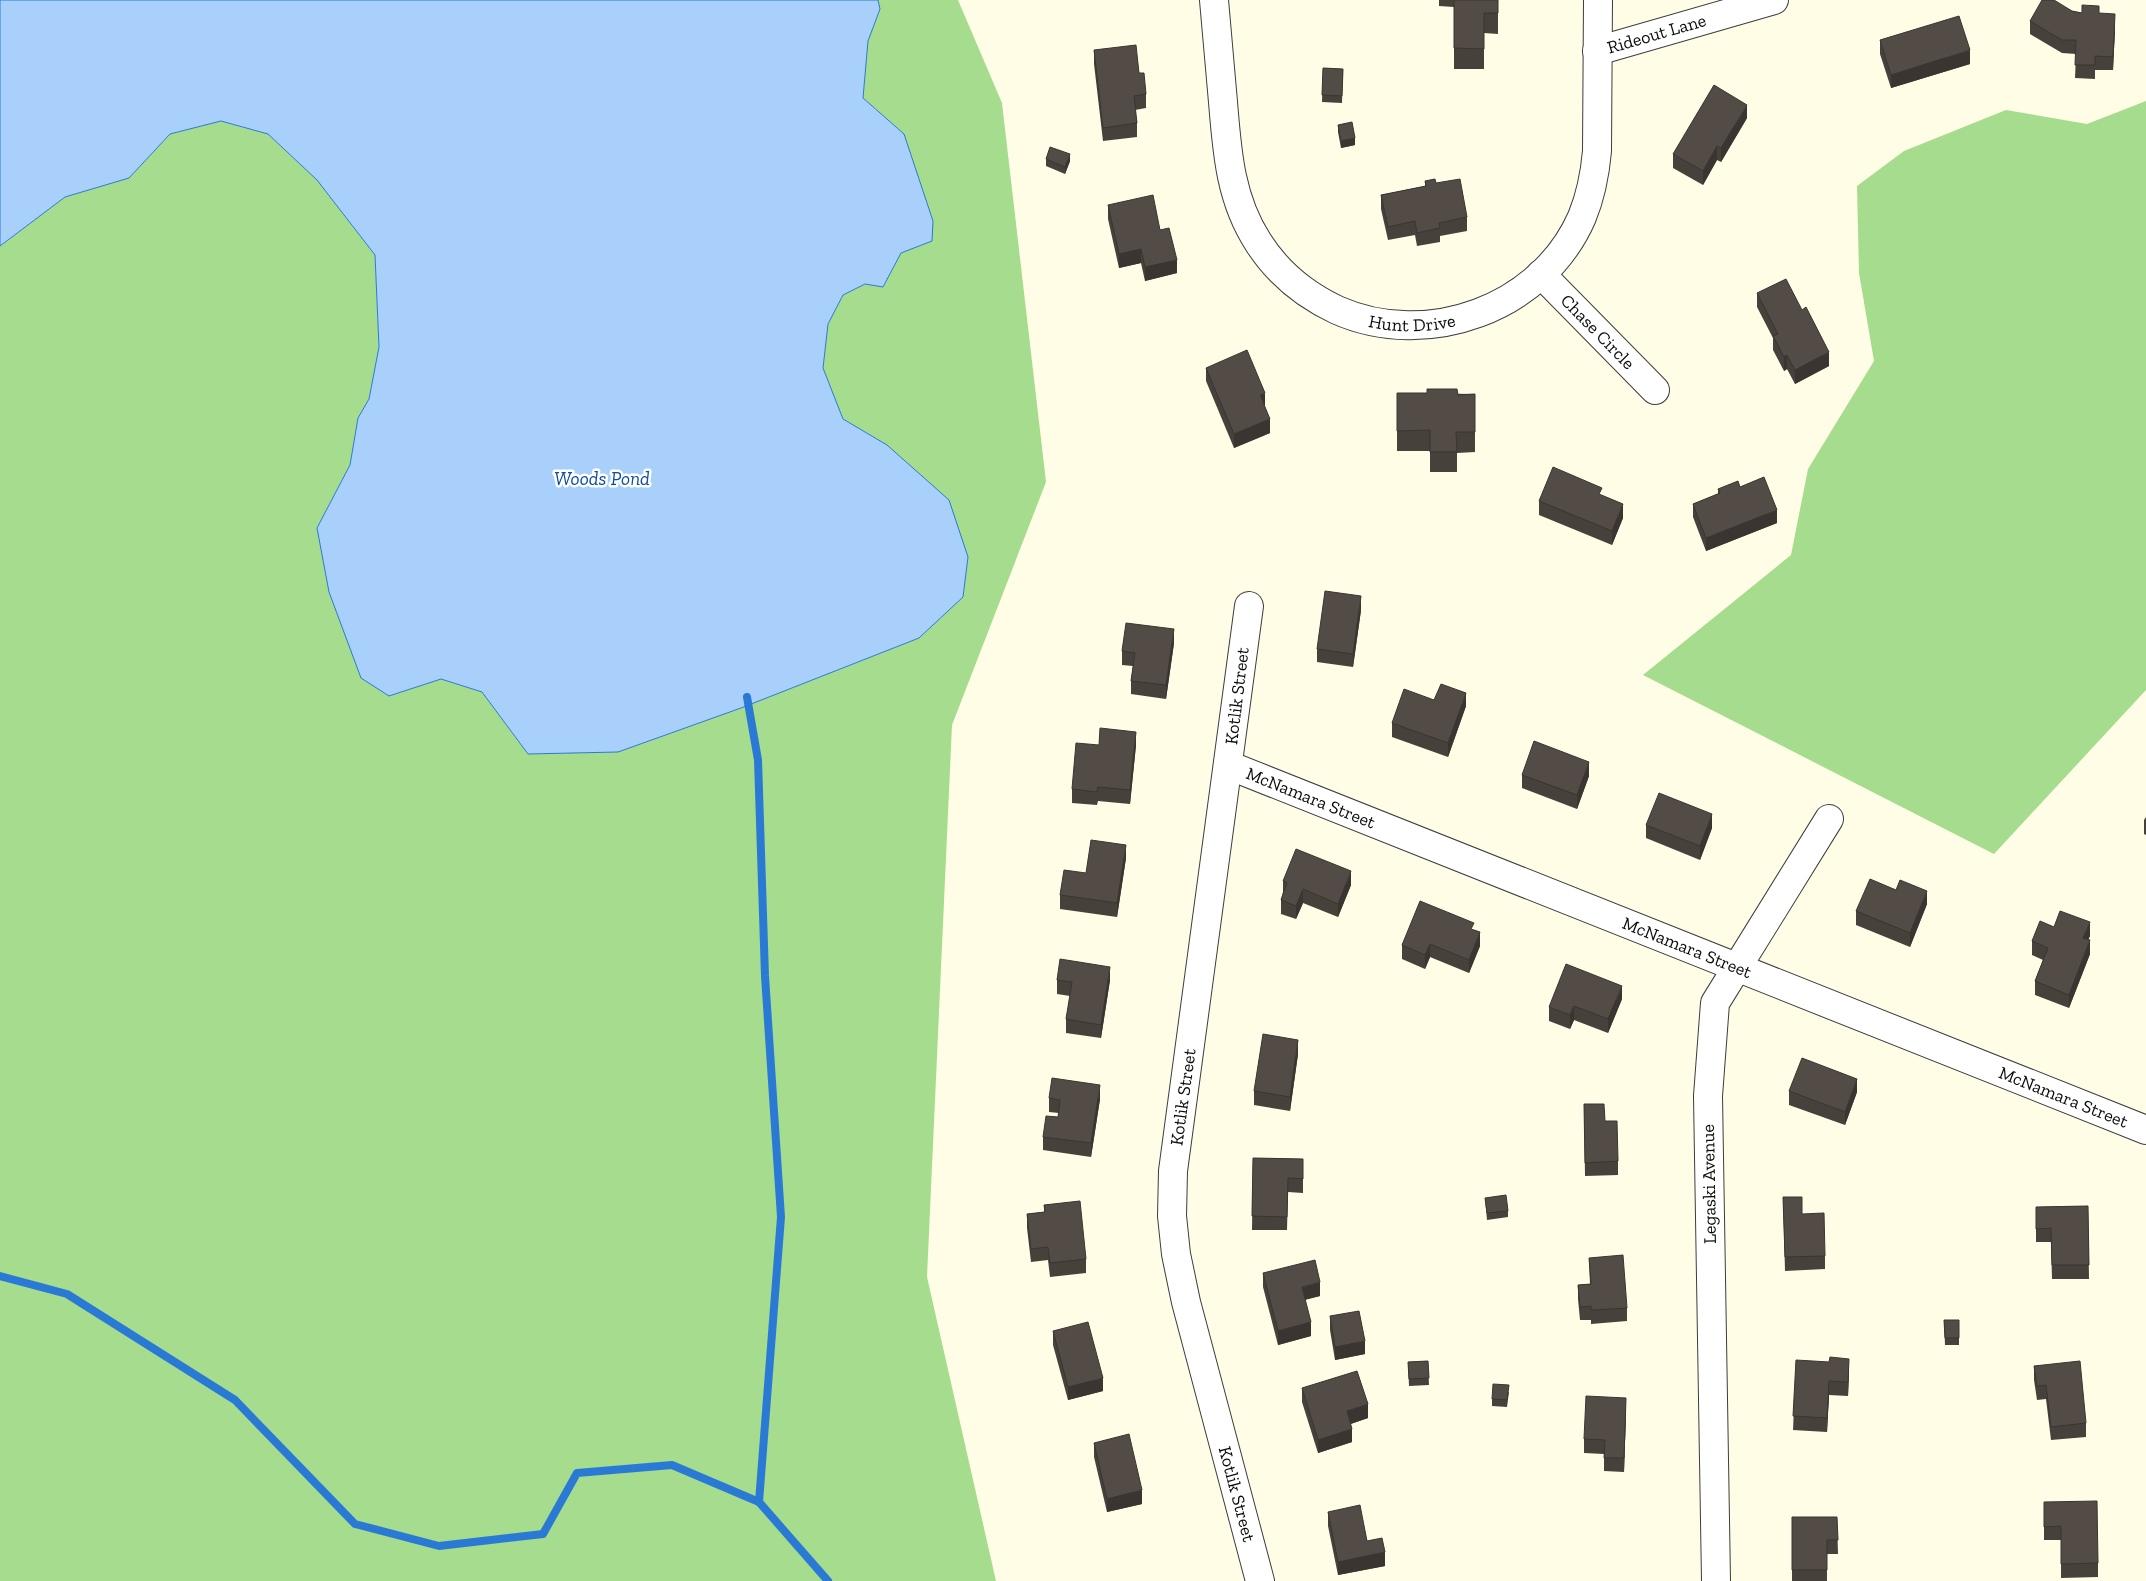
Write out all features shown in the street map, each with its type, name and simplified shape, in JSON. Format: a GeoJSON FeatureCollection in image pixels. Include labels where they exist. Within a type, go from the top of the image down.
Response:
{"type":"FeatureCollection","features":[{"type":"Feature","properties":{"kind":"street","name":"Hunt Drive"},"geometry":{"type":"LineString","coordinates":[[1214,0],[1231,180],[1246,223],[1272,262],[1288,278],[1320,301],[1347,314],[1393,325],[1416,326],[1462,319],[1484,312],[1524,289],[1557,257],[1581,218],[1595,174],[1597,151],[1596,51],[1598,0]]}},
{"type":"Feature","properties":{"kind":"street","name":"Rideout Lane"},"geometry":{"type":"LineString","coordinates":[[1596,51],[1774,0]]}},
{"type":"Feature","properties":{"kind":"street","name":"Chase Circle"},"geometry":{"type":"LineString","coordinates":[[1541,274],[1655,390]]}},
{"type":"Feature","properties":{"kind":"street","name":"Kotlik Street"},"geometry":{"type":"LineString","coordinates":[[1249,606],[1173,1171],[1172,1216],[1176,1254],[1186,1302],[1260,1581]]}},
{"type":"Feature","properties":{"kind":"street","name":"McNamara Street"},"geometry":{"type":"LineString","coordinates":[[1228,765],[2146,1130]]}},
{"type":"Feature","properties":{"kind":"street","name":"Legaski Avenue"},"geometry":{"type":"LineString","coordinates":[[1716,1581],[1708,1096],[1715,1003],[1736,966],[1829,819]]}},
{"type":"Feature","properties":{"kind":"green space"},"geometry":{"type":"Polygon","coordinates":[[[878,0],[958,0],[1002,103],[1046,482],[952,725],[927,1277],[996,1581],[0,1581],[0,246],[65,197],[129,178],[170,134],[221,121],[268,134],[317,180],[375,255],[379,348],[369,399],[358,418],[350,465],[317,528],[389,696],[441,679],[482,692],[528,754],[618,752],[741,708],[919,638],[963,597],[887,445],[843,419],[823,368],[828,324],[843,295],[865,284],[883,287],[901,253],[904,134],[863,98],[868,41],[880,9],[878,0]]]}},
{"type":"Feature","properties":{"kind":"green space"},"geometry":{"type":"Polygon","coordinates":[[[2146,101],[2146,690],[1994,854],[1643,675],[1791,555],[1808,469],[1874,361],[1859,273],[1857,186],[1904,151],[2006,110],[2087,124],[2146,101]]]}},
{"type":"Feature","properties":{"kind":"water","name":"Woods Pond"},"geometry":{"type":"Polygon","coordinates":[[[0,0],[878,0],[880,9],[868,41],[863,98],[904,134],[933,221],[932,241],[901,253],[883,287],[865,284],[843,295],[828,324],[823,368],[843,419],[887,445],[949,500],[968,557],[963,597],[919,638],[741,708],[618,752],[528,754],[482,692],[441,679],[389,696],[361,678],[329,592],[317,528],[350,465],[358,418],[369,399],[379,347],[375,255],[317,180],[268,134],[221,121],[170,134],[129,178],[65,197],[0,246],[0,0]]]}},
{"type":"Feature","properties":{"kind":"building"},"geometry":{"type":"Polygon","coordinates":[[[1454,0],[1498,0],[1498,13],[1484,13],[1484,49],[1454,48],[1454,0]]]}},
{"type":"Feature","properties":{"kind":"building"},"geometry":{"type":"Polygon","coordinates":[[[2042,0],[2054,0],[2072,11],[2082,13],[2082,5],[2099,6],[2099,13],[2115,14],[2113,57],[2095,56],[2095,65],[2075,65],[2076,40],[2062,40],[2030,21],[2042,0]]]}},
{"type":"Feature","properties":{"kind":"building"},"geometry":{"type":"Polygon","coordinates":[[[1959,16],[1970,50],[1891,75],[1880,40],[1959,16]]]}},
{"type":"Feature","properties":{"kind":"building"},"geometry":{"type":"Polygon","coordinates":[[[1136,45],[1139,73],[1144,73],[1146,94],[1134,96],[1137,123],[1103,128],[1094,50],[1136,45]]]}},
{"type":"Feature","properties":{"kind":"building"},"geometry":{"type":"Polygon","coordinates":[[[1323,68],[1343,69],[1342,96],[1322,95],[1323,68]]]}},
{"type":"Feature","properties":{"kind":"building"},"geometry":{"type":"Polygon","coordinates":[[[1714,85],[1747,105],[1721,148],[1717,146],[1703,171],[1673,154],[1714,85]]]}},
{"type":"Feature","properties":{"kind":"building"},"geometry":{"type":"Polygon","coordinates":[[[1352,122],[1355,138],[1341,141],[1338,125],[1352,122]]]}},
{"type":"Feature","properties":{"kind":"building"},"geometry":{"type":"Polygon","coordinates":[[[1050,147],[1070,154],[1065,167],[1046,159],[1050,147]]]}},
{"type":"Feature","properties":{"kind":"building"},"geometry":{"type":"Polygon","coordinates":[[[1435,179],[1436,183],[1460,179],[1467,217],[1439,223],[1440,228],[1417,233],[1415,221],[1388,227],[1381,195],[1426,186],[1425,181],[1435,179]]]}},
{"type":"Feature","properties":{"kind":"building"},"geometry":{"type":"Polygon","coordinates":[[[1153,195],[1160,230],[1169,228],[1177,260],[1145,267],[1141,249],[1119,254],[1108,205],[1153,195]]]}},
{"type":"Feature","properties":{"kind":"building"},"geometry":{"type":"Polygon","coordinates":[[[1786,279],[1802,310],[1806,307],[1829,352],[1795,370],[1787,355],[1784,357],[1773,336],[1778,334],[1757,293],[1786,279]]]}},
{"type":"Feature","properties":{"kind":"building"},"geometry":{"type":"Polygon","coordinates":[[[1247,350],[1265,393],[1260,395],[1270,419],[1234,434],[1206,368],[1247,350]]]}},
{"type":"Feature","properties":{"kind":"building"},"geometry":{"type":"Polygon","coordinates":[[[1427,389],[1457,389],[1458,395],[1475,394],[1475,432],[1456,432],[1457,452],[1430,452],[1430,430],[1397,431],[1397,393],[1427,393],[1427,389]]]}},
{"type":"Feature","properties":{"kind":"building"},"geometry":{"type":"Polygon","coordinates":[[[1553,467],[1602,488],[1599,494],[1623,504],[1612,531],[1539,501],[1553,467]]]}},
{"type":"Feature","properties":{"kind":"building"},"geometry":{"type":"Polygon","coordinates":[[[1764,477],[1777,510],[1706,538],[1693,504],[1720,493],[1718,489],[1738,481],[1740,487],[1764,477]]]}},
{"type":"Feature","properties":{"kind":"building"},"geometry":{"type":"Polygon","coordinates":[[[1325,591],[1361,596],[1353,654],[1317,649],[1325,591]]]}},
{"type":"Feature","properties":{"kind":"building"},"geometry":{"type":"Polygon","coordinates":[[[1126,623],[1174,629],[1166,685],[1131,681],[1135,653],[1122,651],[1126,623]]]}},
{"type":"Feature","properties":{"kind":"building"},"geometry":{"type":"Polygon","coordinates":[[[1441,684],[1466,693],[1448,743],[1392,723],[1404,689],[1434,700],[1441,684]]]}},
{"type":"Feature","properties":{"kind":"building"},"geometry":{"type":"Polygon","coordinates":[[[1100,728],[1136,732],[1130,790],[1098,787],[1097,792],[1072,789],[1076,743],[1099,745],[1100,728]]]}},
{"type":"Feature","properties":{"kind":"building"},"geometry":{"type":"Polygon","coordinates":[[[1534,741],[1589,762],[1577,795],[1522,775],[1534,741]]]}},
{"type":"Feature","properties":{"kind":"building"},"geometry":{"type":"Polygon","coordinates":[[[1659,793],[1712,814],[1700,846],[1646,825],[1659,793]]]}},
{"type":"Feature","properties":{"kind":"building"},"geometry":{"type":"Polygon","coordinates":[[[1091,840],[1126,845],[1117,903],[1060,895],[1064,870],[1086,873],[1091,840]]]}},
{"type":"Feature","properties":{"kind":"building"},"geometry":{"type":"Polygon","coordinates":[[[1296,849],[1351,871],[1338,904],[1303,889],[1296,906],[1281,900],[1287,883],[1283,881],[1296,849]]]}},
{"type":"Feature","properties":{"kind":"building"},"geometry":{"type":"Polygon","coordinates":[[[1870,879],[1896,890],[1900,880],[1927,891],[1910,933],[1856,911],[1870,879]]]}},
{"type":"Feature","properties":{"kind":"building"},"geometry":{"type":"Polygon","coordinates":[[[1420,901],[1474,923],[1471,929],[1480,932],[1469,960],[1430,944],[1425,955],[1402,945],[1420,901]]]}},
{"type":"Feature","properties":{"kind":"building"},"geometry":{"type":"Polygon","coordinates":[[[2060,911],[2090,922],[2083,938],[2090,940],[2069,995],[2035,981],[2048,948],[2032,941],[2040,921],[2054,927],[2060,911]]]}},
{"type":"Feature","properties":{"kind":"building"},"geometry":{"type":"Polygon","coordinates":[[[1060,959],[1110,967],[1101,1025],[1066,1019],[1072,982],[1057,980],[1060,959]]]}},
{"type":"Feature","properties":{"kind":"building"},"geometry":{"type":"Polygon","coordinates":[[[1566,964],[1622,986],[1608,1019],[1574,1006],[1570,1015],[1549,1007],[1566,964]]]}},
{"type":"Feature","properties":{"kind":"building"},"geometry":{"type":"Polygon","coordinates":[[[1263,1034],[1298,1040],[1290,1097],[1254,1091],[1263,1034]]]}},
{"type":"Feature","properties":{"kind":"building"},"geometry":{"type":"Polygon","coordinates":[[[1802,1058],[1857,1079],[1845,1112],[1789,1091],[1802,1058]]]}},
{"type":"Feature","properties":{"kind":"building"},"geometry":{"type":"Polygon","coordinates":[[[1052,1078],[1100,1085],[1091,1143],[1043,1137],[1046,1116],[1058,1117],[1060,1100],[1049,1098],[1052,1078]]]}},
{"type":"Feature","properties":{"kind":"building"},"geometry":{"type":"Polygon","coordinates":[[[1584,1104],[1604,1104],[1605,1121],[1617,1121],[1618,1161],[1585,1163],[1584,1104]]]}},
{"type":"Feature","properties":{"kind":"building"},"geometry":{"type":"Polygon","coordinates":[[[1253,1158],[1303,1159],[1303,1179],[1288,1178],[1287,1217],[1252,1216],[1253,1158]]]}},
{"type":"Feature","properties":{"kind":"building"},"geometry":{"type":"Polygon","coordinates":[[[1506,1195],[1508,1211],[1487,1213],[1485,1198],[1506,1195]]]}},
{"type":"Feature","properties":{"kind":"building"},"geometry":{"type":"Polygon","coordinates":[[[1783,1197],[1802,1197],[1802,1214],[1824,1213],[1825,1256],[1785,1257],[1783,1197]]]}},
{"type":"Feature","properties":{"kind":"building"},"geometry":{"type":"Polygon","coordinates":[[[1080,1201],[1086,1259],[1050,1263],[1048,1247],[1031,1249],[1027,1214],[1045,1212],[1044,1205],[1080,1201]]]}},
{"type":"Feature","properties":{"kind":"building"},"geometry":{"type":"Polygon","coordinates":[[[2088,1206],[2089,1265],[2052,1265],[2051,1228],[2036,1229],[2036,1207],[2088,1206]]]}},
{"type":"Feature","properties":{"kind":"building"},"geometry":{"type":"Polygon","coordinates":[[[1623,1255],[1627,1308],[1591,1310],[1591,1306],[1580,1307],[1578,1285],[1591,1284],[1589,1258],[1623,1255]]]}},
{"type":"Feature","properties":{"kind":"building"},"geometry":{"type":"Polygon","coordinates":[[[1315,1260],[1320,1282],[1302,1287],[1311,1322],[1278,1331],[1263,1273],[1315,1260]]]}},
{"type":"Feature","properties":{"kind":"building"},"geometry":{"type":"Polygon","coordinates":[[[1359,1311],[1365,1341],[1335,1347],[1330,1316],[1359,1311]]]}},
{"type":"Feature","properties":{"kind":"building"},"geometry":{"type":"Polygon","coordinates":[[[1944,1320],[1959,1320],[1959,1338],[1945,1338],[1944,1320]]]}},
{"type":"Feature","properties":{"kind":"building"},"geometry":{"type":"Polygon","coordinates":[[[1088,1322],[1103,1378],[1068,1387],[1053,1331],[1088,1322]]]}},
{"type":"Feature","properties":{"kind":"building"},"geometry":{"type":"Polygon","coordinates":[[[1830,1357],[1849,1359],[1848,1382],[1829,1381],[1827,1418],[1793,1416],[1796,1360],[1829,1362],[1830,1357]]]}},
{"type":"Feature","properties":{"kind":"building"},"geometry":{"type":"Polygon","coordinates":[[[1428,1361],[1429,1378],[1409,1379],[1408,1362],[1428,1361]]]}},
{"type":"Feature","properties":{"kind":"building"},"geometry":{"type":"Polygon","coordinates":[[[2080,1361],[2086,1423],[2051,1427],[2046,1385],[2037,1386],[2034,1366],[2080,1361]]]}},
{"type":"Feature","properties":{"kind":"building"},"geometry":{"type":"Polygon","coordinates":[[[1357,1371],[1368,1404],[1347,1411],[1352,1429],[1318,1440],[1302,1388],[1357,1371]]]}},
{"type":"Feature","properties":{"kind":"building"},"geometry":{"type":"Polygon","coordinates":[[[1493,1384],[1509,1385],[1507,1400],[1492,1399],[1493,1384]]]}},
{"type":"Feature","properties":{"kind":"building"},"geometry":{"type":"Polygon","coordinates":[[[1586,1396],[1626,1398],[1624,1458],[1604,1458],[1605,1440],[1584,1439],[1586,1396]]]}},
{"type":"Feature","properties":{"kind":"building"},"geometry":{"type":"Polygon","coordinates":[[[1129,1434],[1142,1490],[1107,1499],[1094,1443],[1129,1434]]]}},
{"type":"Feature","properties":{"kind":"building"},"geometry":{"type":"Polygon","coordinates":[[[2097,1501],[2098,1563],[2061,1564],[2061,1526],[2044,1527],[2044,1502],[2097,1501]]]}},
{"type":"Feature","properties":{"kind":"building"},"geometry":{"type":"Polygon","coordinates":[[[1360,1505],[1367,1541],[1382,1538],[1385,1552],[1338,1562],[1328,1512],[1360,1505]]]}},
{"type":"Feature","properties":{"kind":"building"},"geometry":{"type":"Polygon","coordinates":[[[1792,1517],[1837,1517],[1838,1540],[1827,1540],[1827,1570],[1792,1570],[1792,1517]]]}},
{"type":"Feature","properties":{"kind":"waterway"},"geometry":{"type":"LineString","coordinates":[[747,697],[758,760],[765,976],[781,1217],[759,1502],[828,1581]]}},
{"type":"Feature","properties":{"kind":"waterway"},"geometry":{"type":"LineString","coordinates":[[0,1276],[67,1294],[235,1400],[355,1524],[439,1546],[543,1534],[577,1473],[672,1465],[759,1502]]}}]}
